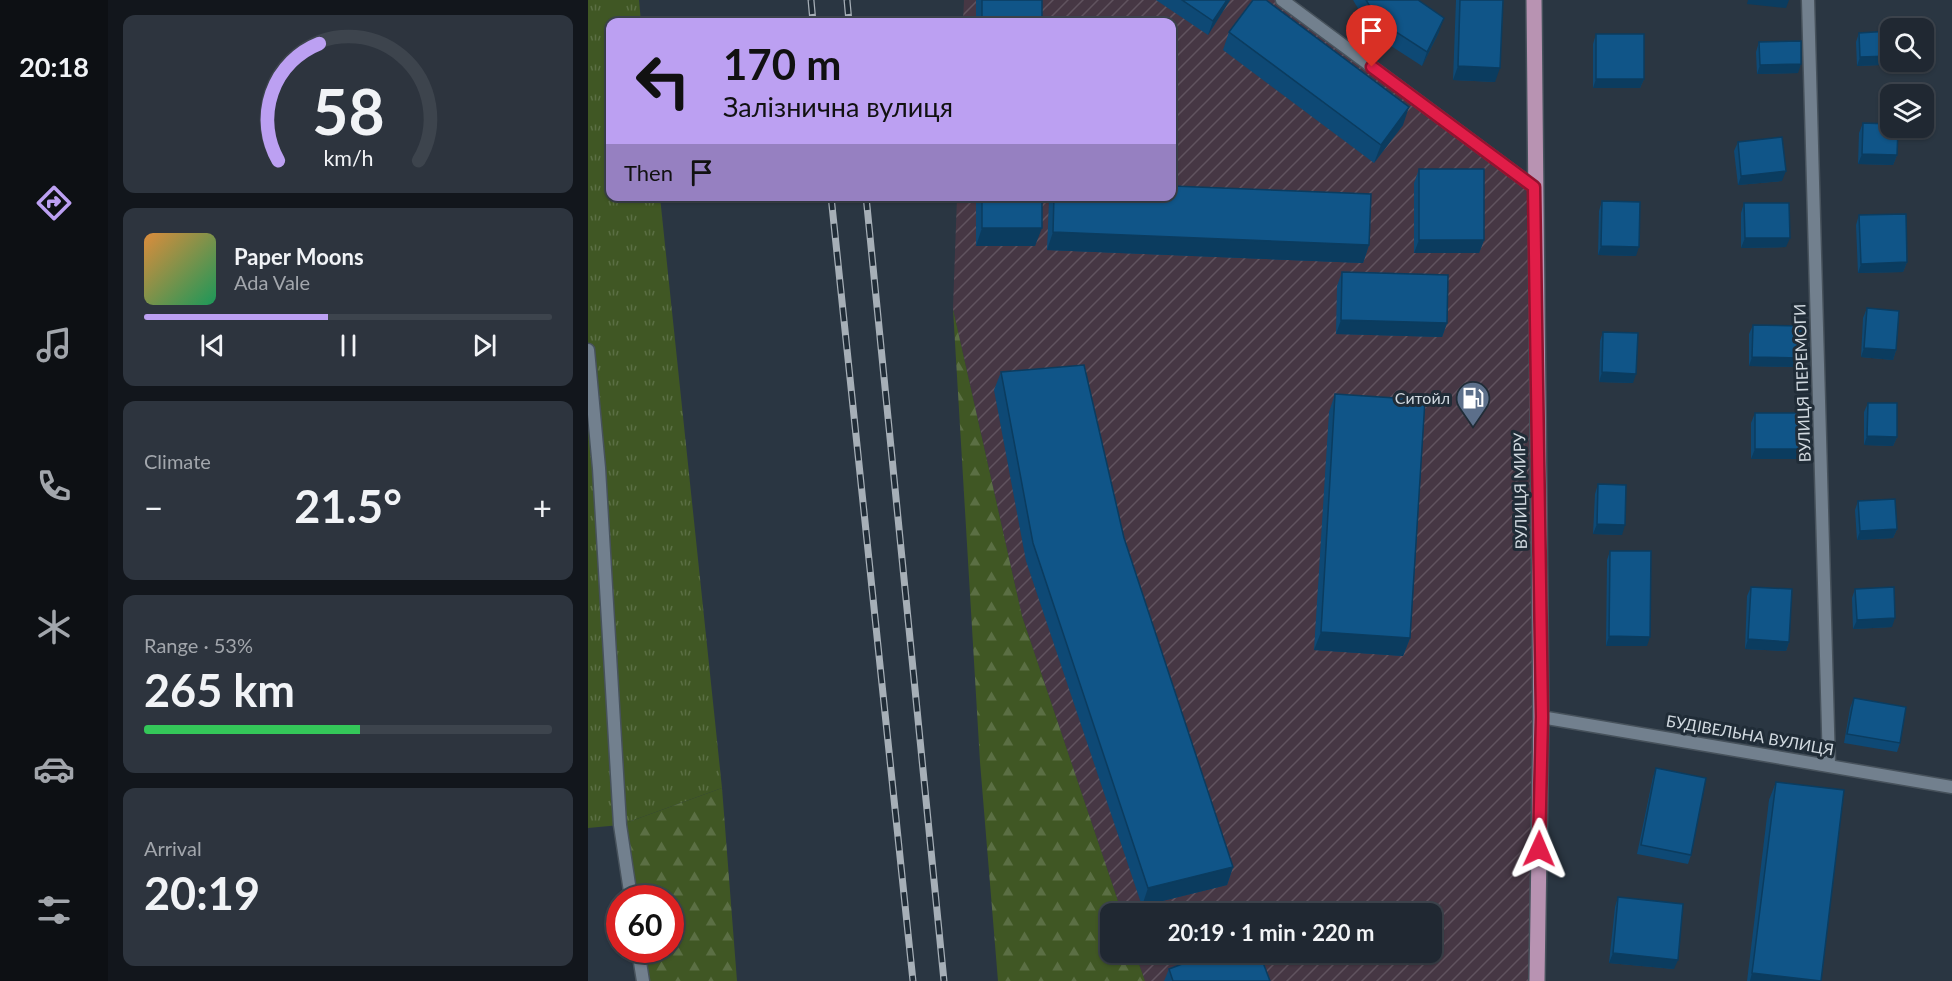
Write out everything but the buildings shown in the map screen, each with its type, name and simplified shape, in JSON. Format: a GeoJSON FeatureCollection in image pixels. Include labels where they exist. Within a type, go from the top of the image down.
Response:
{"type":"FeatureCollection","features":[{"type":"Feature","properties":{"kind":"main road","name":"ВУЛИЦЯ МИРУ"},"geometry":{"type":"LineString","coordinates":[[1534,0],[1534,187],[1542,717],[1537,981]]}},
{"type":"Feature","properties":{"kind":"street"},"geometry":{"type":"LineString","coordinates":[[1282,0],[1534,187]]}},
{"type":"Feature","properties":{"kind":"street","name":"ВУЛИЦЯ ПЕРЕМОГИ"},"geometry":{"type":"LineString","coordinates":[[1808,0],[1828,765]]}},
{"type":"Feature","properties":{"kind":"street"},"geometry":{"type":"LineString","coordinates":[[588,350],[599,468],[620,825],[628,885]]}},
{"type":"Feature","properties":{"kind":"street","name":"БУДІВЕЛЬНА ВУЛИЦЯ"},"geometry":{"type":"LineString","coordinates":[[1542,717],[1952,787]]}},
{"type":"Feature","properties":{"kind":"street"},"geometry":{"type":"LineString","coordinates":[[640,963],[643,981]]}},
{"type":"Feature","properties":{"kind":"shaded area"},"geometry":{"type":"Polygon","coordinates":[[[964,0],[1282,0],[1534,187],[1537,981],[1145,981],[1139,963],[1442,963],[1442,903],[1119,903],[1022,616],[953,309],[957,201],[1176,201],[1176,18],[963,18],[964,0]]]}},
{"type":"Feature","properties":{"kind":"green space"},"geometry":{"type":"Polygon","coordinates":[[[588,0],[639,0],[641,18],[606,18],[606,201],[660,201],[722,788],[620,825],[588,828],[588,0]]]}},
{"type":"Feature","properties":{"kind":"green space"},"geometry":{"type":"Polygon","coordinates":[[[953,309],[1022,616],[1119,903],[1100,903],[1100,963],[1139,963],[1145,981],[998,981],[980,762],[953,309]]]}},
{"type":"Feature","properties":{"kind":"green space"},"geometry":{"type":"Polygon","coordinates":[[[722,788],[737,981],[643,981],[640,963],[684,963],[684,885],[629,885],[620,825],[722,788]]]}},
{"type":"Feature","properties":{"kind":"railway"},"geometry":{"type":"LineString","coordinates":[[811,0],[813,18]]}},
{"type":"Feature","properties":{"kind":"railway"},"geometry":{"type":"LineString","coordinates":[[847,0],[849,18]]}},
{"type":"Feature","properties":{"kind":"railway"},"geometry":{"type":"LineString","coordinates":[[832,201],[913,981]]}},
{"type":"Feature","properties":{"kind":"railway"},"geometry":{"type":"LineString","coordinates":[[866,201],[944,981]]}},
{"type":"Feature","properties":{"kind":"place","name":"Ситойл"},"geometry":{"type":"Point","coordinates":[1473,427]}},
{"type":"Feature","properties":{"kind":"route"},"geometry":{"type":"LineString","coordinates":[[1372,67],[1534,187],[1542,717],[1539,849]]}}]}
